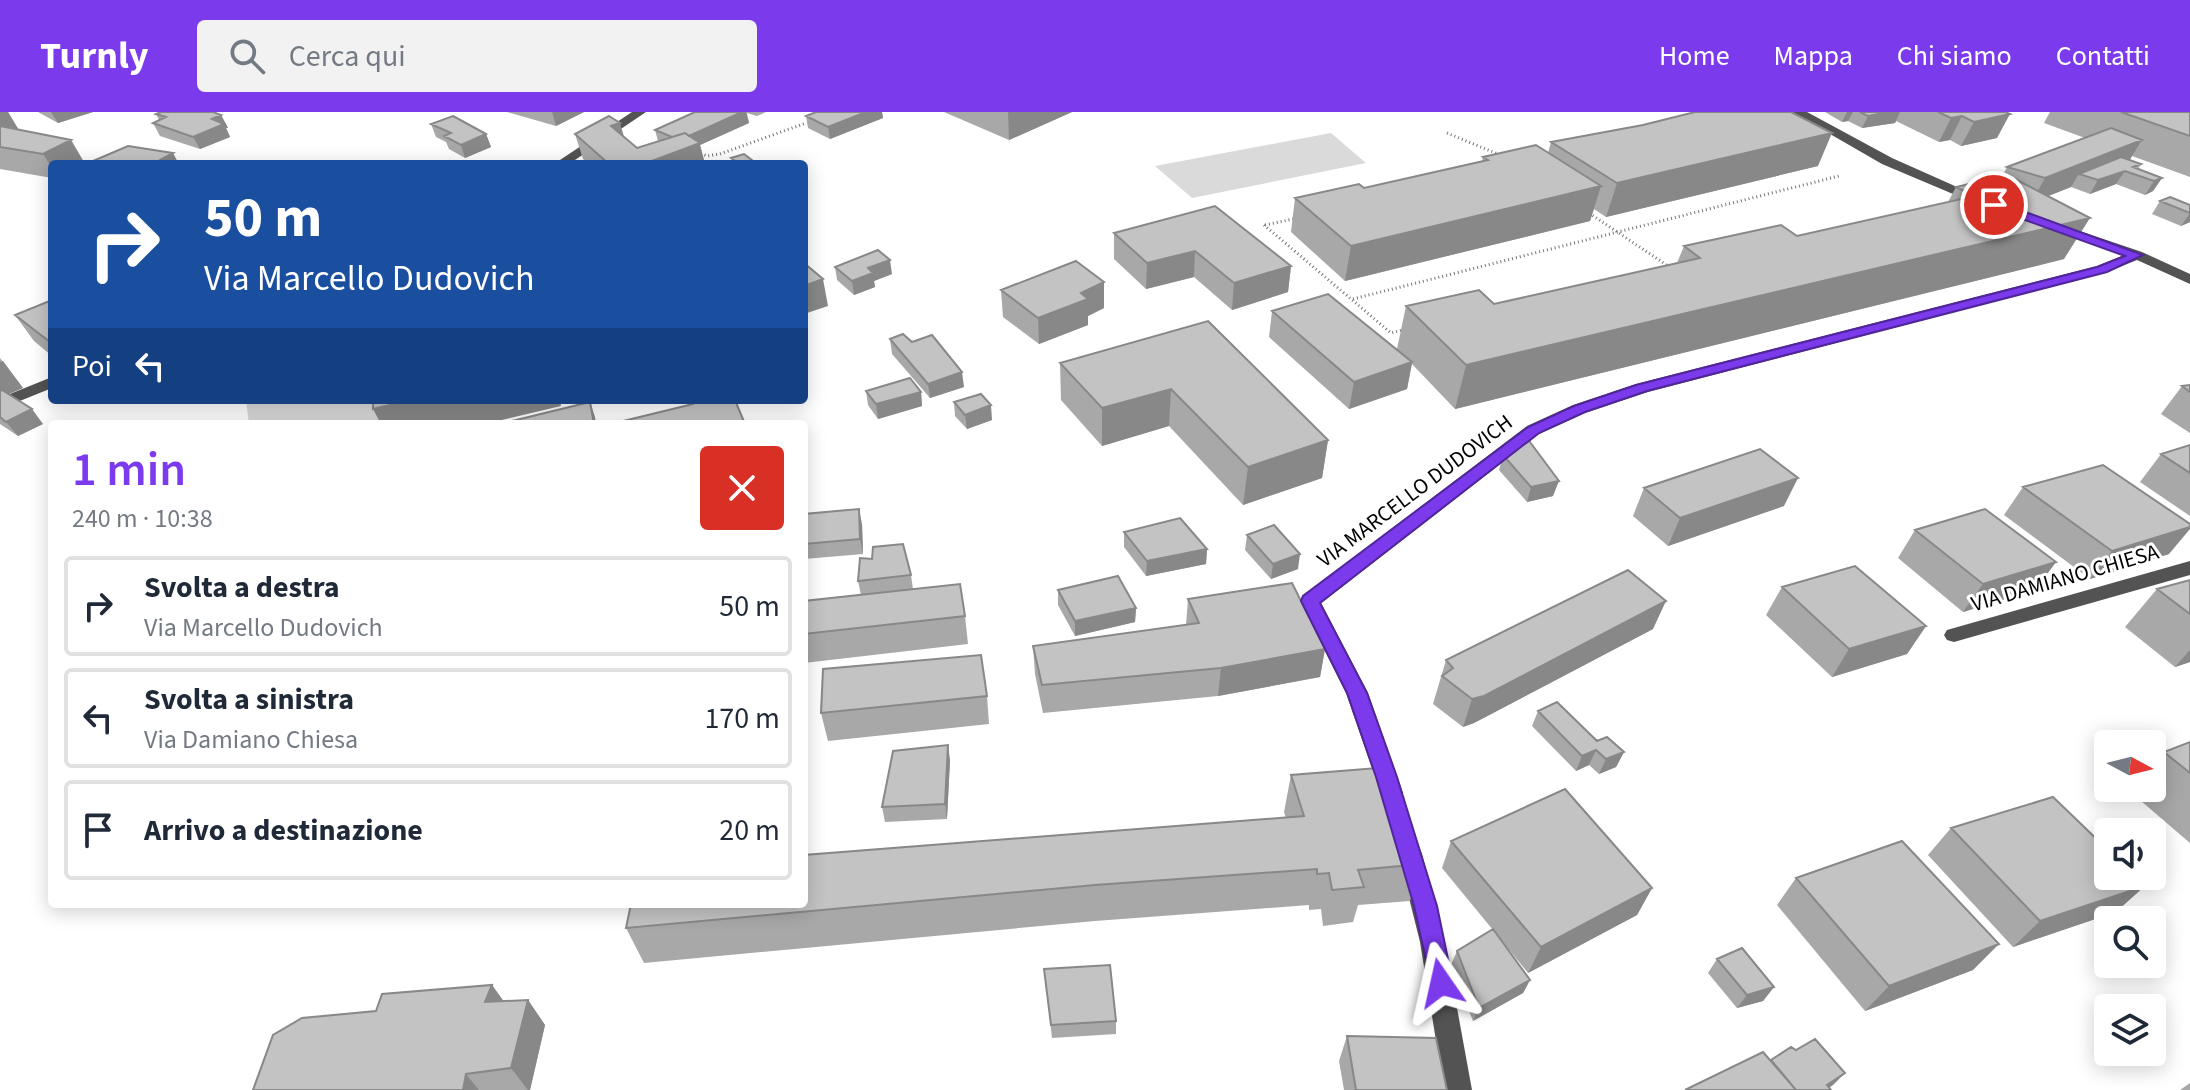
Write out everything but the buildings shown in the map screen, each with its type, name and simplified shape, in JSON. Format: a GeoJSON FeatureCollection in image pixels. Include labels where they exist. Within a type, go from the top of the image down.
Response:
{"type":"FeatureCollection","features":[{"type":"Feature","properties":{"kind":"street"},"geometry":{"type":"LineString","coordinates":[[566,160],[640,112]]}},
{"type":"Feature","properties":{"kind":"street"},"geometry":{"type":"LineString","coordinates":[[1798,112],[1887,161],[1989,203]]}},
{"type":"Feature","properties":{"kind":"street"},"geometry":{"type":"LineString","coordinates":[[2032,218],[2137,255],[2190,280]]}},
{"type":"Feature","properties":{"kind":"street","name":"VIA MARCELLO DUDOVICH"},"geometry":{"type":"LineString","coordinates":[[1395,806],[1357,693],[1310,601],[1533,430],[1579,409],[1642,388],[2102,269],[2137,255]]}},
{"type":"Feature","properties":{"kind":"street"},"geometry":{"type":"LineString","coordinates":[[0,404],[48,384]]}},
{"type":"Feature","properties":{"kind":"street","name":"VIA DAMIANO CHIESA"},"geometry":{"type":"LineString","coordinates":[[1954,635],[2190,568]]}},
{"type":"Feature","properties":{"kind":"street"},"geometry":{"type":"LineString","coordinates":[[1404,835],[1426,906],[1451,1034],[1458,1090]]}},
{"type":"Feature","properties":{"kind":"path"},"geometry":{"type":"LineString","coordinates":[[695,151],[714,156],[806,123]]}},
{"type":"Feature","properties":{"kind":"path"},"geometry":{"type":"LineString","coordinates":[[1447,133],[1495,150],[1513,162]]}},
{"type":"Feature","properties":{"kind":"path"},"geometry":{"type":"LineString","coordinates":[[1352,299],[1852,172]]}},
{"type":"Feature","properties":{"kind":"path"},"geometry":{"type":"LineString","coordinates":[[1582,208],[1674,269],[1659,273]]}},
{"type":"Feature","properties":{"kind":"path"},"geometry":{"type":"LineString","coordinates":[[1309,215],[1264,225],[1391,333],[1406,329]]}},
{"type":"Feature","properties":{"kind":"shaded area"},"geometry":{"type":"Polygon","coordinates":[[[1331,133],[1366,163],[1192,198],[1155,166],[1331,133]]]}},
{"type":"Feature","properties":{"kind":"shaded area"},"geometry":{"type":"Polygon","coordinates":[[[246,404],[406,404],[388,420],[248,420],[246,404]]]}},
{"type":"Feature","properties":{"kind":"route"},"geometry":{"type":"LineString","coordinates":[[1441,983],[1426,906],[1387,777],[1357,693],[1310,601],[1533,430],[1579,409],[1642,388],[2102,269],[2137,255],[1994,205]]}}]}
